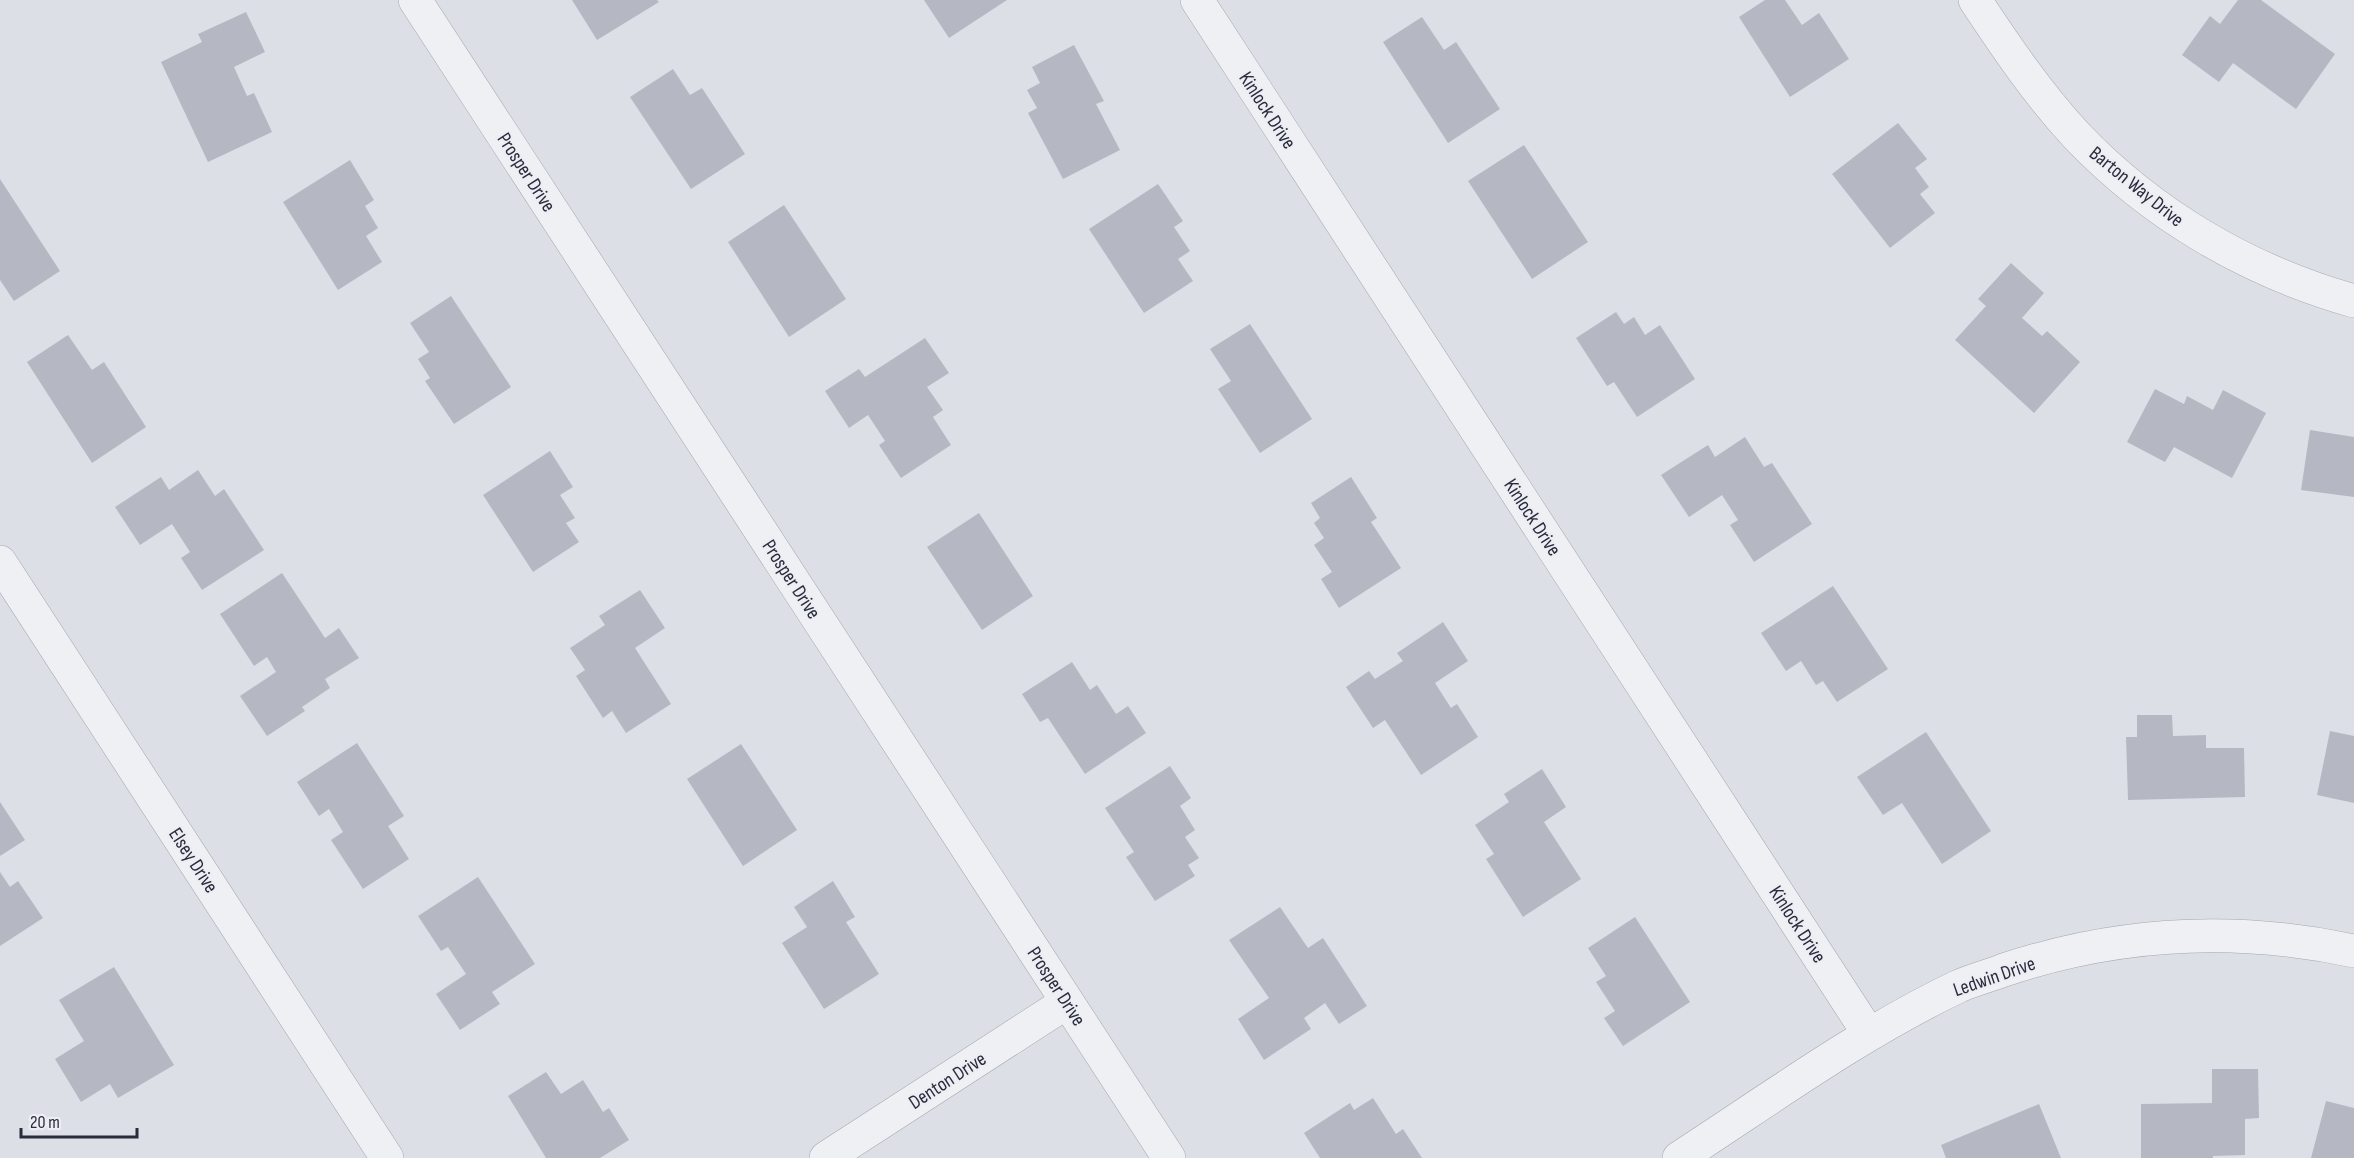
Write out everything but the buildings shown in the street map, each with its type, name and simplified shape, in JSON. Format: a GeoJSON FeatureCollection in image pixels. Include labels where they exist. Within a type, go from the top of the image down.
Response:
{"type":"FeatureCollection","features":[{"type":"Feature","properties":{"kind":"street","name":"Prosper Drive"},"geometry":{"type":"LineString","coordinates":[[415,0],[1169,1158]]}},
{"type":"Feature","properties":{"kind":"street","name":"Kinlock Drive"},"geometry":{"type":"LineString","coordinates":[[1197,0],[1869,1034]]}},
{"type":"Feature","properties":{"kind":"street","name":"Barton Way Drive"},"geometry":{"type":"LineString","coordinates":[[1975,0],[2023,70],[2075,134],[2134,189],[2199,235],[2236,256],[2279,276],[2354,301]]}},
{"type":"Feature","properties":{"kind":"street","name":"Elsey Drive"},"geometry":{"type":"LineString","coordinates":[[0,562],[387,1158]]}},
{"type":"Feature","properties":{"kind":"street","name":"Ledwin Drive"},"geometry":{"type":"LineString","coordinates":[[1678,1158],[1869,1034],[1960,986],[2023,964],[2070,951],[2163,937],[2224,935],[2286,939],[2354,951]]}},
{"type":"Feature","properties":{"kind":"street","name":"Denton Drive"},"geometry":{"type":"LineString","coordinates":[[826,1158],[1067,1002]]}}]}
